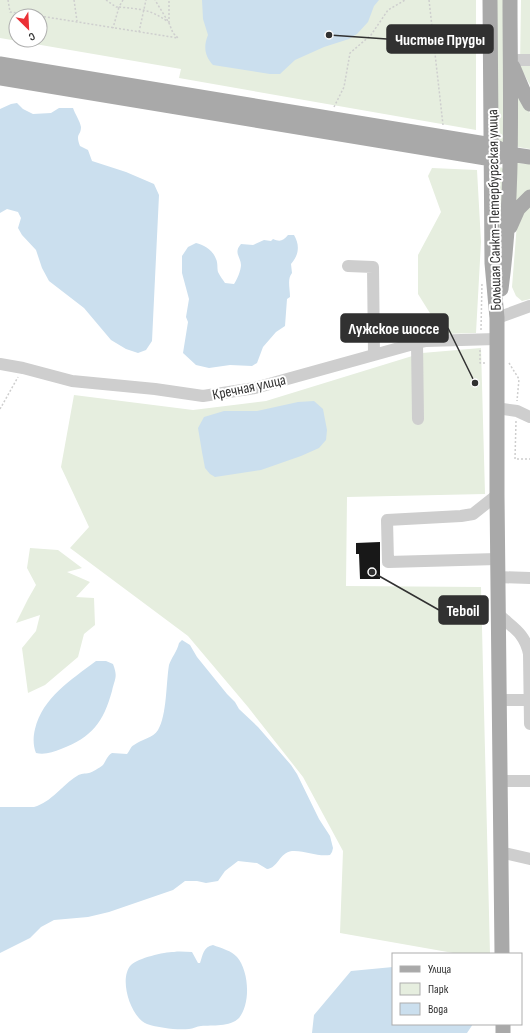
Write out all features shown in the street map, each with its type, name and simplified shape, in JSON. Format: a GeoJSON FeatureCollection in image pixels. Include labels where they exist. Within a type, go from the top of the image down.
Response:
{"type":"FeatureCollection","features":[{"type":"Feature","properties":{"kind":"main road","name":"Большая Санкт-Петербургская улица"},"geometry":{"type":"LineString","coordinates":[[490,0],[492,263],[497,318]]}},
{"type":"Feature","properties":{"kind":"main road","name":"Большая Санкт-Петербургская улица"},"geometry":{"type":"LineString","coordinates":[[497,318],[507,233],[510,0]]}},
{"type":"Feature","properties":{"kind":"main road"},"geometry":{"type":"LineString","coordinates":[[510,60],[530,104]]}},
{"type":"Feature","properties":{"kind":"main road"},"geometry":{"type":"LineString","coordinates":[[0,64],[492,152]]}},
{"type":"Feature","properties":{"kind":"main road"},"geometry":{"type":"LineString","coordinates":[[0,78],[530,157]]}},
{"type":"Feature","properties":{"kind":"main road"},"geometry":{"type":"LineString","coordinates":[[507,233],[518,209],[530,197]]}},
{"type":"Feature","properties":{"kind":"main road"},"geometry":{"type":"LineString","coordinates":[[497,318],[497,559],[502,953]]}},
{"type":"Feature","properties":{"kind":"street"},"geometry":{"type":"LineString","coordinates":[[510,60],[530,60]]}},
{"type":"Feature","properties":{"kind":"street"},"geometry":{"type":"LineString","coordinates":[[348,266],[373,267],[374,355]]}},
{"type":"Feature","properties":{"kind":"street"},"geometry":{"type":"LineString","coordinates":[[497,318],[530,306]]}},
{"type":"Feature","properties":{"kind":"street","name":"Кречная улица"},"geometry":{"type":"LineString","coordinates":[[0,364],[23,368],[72,381],[155,389],[203,396],[255,388],[426,341],[496,339]]}},
{"type":"Feature","properties":{"kind":"street"},"geometry":{"type":"LineString","coordinates":[[417,343],[418,419]]}},
{"type":"Feature","properties":{"kind":"street"},"geometry":{"type":"LineString","coordinates":[[496,408],[516,411],[530,417]]}},
{"type":"Feature","properties":{"kind":"street"},"geometry":{"type":"LineString","coordinates":[[497,495],[473,514],[387,520],[388,562],[497,559]]}},
{"type":"Feature","properties":{"kind":"street"},"geometry":{"type":"LineString","coordinates":[[498,577],[530,578]]}},
{"type":"Feature","properties":{"kind":"street"},"geometry":{"type":"LineString","coordinates":[[498,614],[522,636],[527,645],[529,654],[530,724]]}},
{"type":"Feature","properties":{"kind":"street"},"geometry":{"type":"LineString","coordinates":[[499,700],[530,700]]}},
{"type":"Feature","properties":{"kind":"street"},"geometry":{"type":"LineString","coordinates":[[500,781],[530,781]]}},
{"type":"Feature","properties":{"kind":"street"},"geometry":{"type":"LineString","coordinates":[[500,852],[530,860]]}},
{"type":"Feature","properties":{"kind":"path"},"geometry":{"type":"LineString","coordinates":[[74,0],[77,21]]}},
{"type":"Feature","properties":{"kind":"path"},"geometry":{"type":"LineString","coordinates":[[106,0],[116,7],[143,9],[161,16],[169,23]]}},
{"type":"Feature","properties":{"kind":"path"},"geometry":{"type":"LineString","coordinates":[[113,28],[123,0]]}},
{"type":"Feature","properties":{"kind":"path"},"geometry":{"type":"LineString","coordinates":[[139,32],[146,0]]}},
{"type":"Feature","properties":{"kind":"path"},"geometry":{"type":"LineString","coordinates":[[48,17],[178,38],[173,34],[169,23],[155,0]]}},
{"type":"Feature","properties":{"kind":"path"},"geometry":{"type":"LineString","coordinates":[[169,0],[169,23]]}},
{"type":"Feature","properties":{"kind":"path"},"geometry":{"type":"LineString","coordinates":[[333,110],[344,87],[350,53],[370,35],[388,10],[405,0]]}},
{"type":"Feature","properties":{"kind":"path"},"geometry":{"type":"LineString","coordinates":[[429,0],[443,128]]}},
{"type":"Feature","properties":{"kind":"path"},"geometry":{"type":"LineString","coordinates":[[0,409],[23,368]]}},
{"type":"Feature","properties":{"kind":"green space"},"geometry":{"type":"Polygon","coordinates":[[[0,0],[476,0],[476,130],[179,78],[181,69],[48,46],[48,8],[8,8],[8,39],[0,38],[0,0]]]}},
{"type":"Feature","properties":{"kind":"green space"},"geometry":{"type":"Polygon","coordinates":[[[495,0],[506,0],[506,142],[501,143],[497,140],[495,0]]]}},
{"type":"Feature","properties":{"kind":"green space"},"geometry":{"type":"Polygon","coordinates":[[[521,0],[530,0],[530,85],[520,67],[521,0]]]}},
{"type":"Feature","properties":{"kind":"green space"},"geometry":{"type":"Polygon","coordinates":[[[518,96],[530,113],[530,149],[518,147],[517,145],[518,96]]]}},
{"type":"Feature","properties":{"kind":"green space"},"geometry":{"type":"Polygon","coordinates":[[[517,163],[530,164],[530,190],[515,203],[517,163]]]}},
{"type":"Feature","properties":{"kind":"green space"},"geometry":{"type":"Polygon","coordinates":[[[501,167],[505,171],[498,276],[496,170],[501,167]]]}},
{"type":"Feature","properties":{"kind":"green space"},"geometry":{"type":"Polygon","coordinates":[[[432,168],[477,170],[481,242],[476,333],[443,334],[418,294],[418,255],[441,212],[428,176],[432,168]]]}},
{"type":"Feature","properties":{"kind":"green space"},"geometry":{"type":"Polygon","coordinates":[[[530,203],[530,299],[522,301],[516,296],[512,287],[517,223],[530,203]]]}},
{"type":"Feature","properties":{"kind":"green space"},"geometry":{"type":"Polygon","coordinates":[[[481,348],[485,494],[347,497],[346,586],[481,587],[490,953],[453,953],[340,933],[343,851],[303,777],[248,707],[188,636],[70,548],[89,527],[61,467],[74,395],[193,410],[266,401],[422,353],[481,348]]]}},
{"type":"Feature","properties":{"kind":"green space"},"geometry":{"type":"Polygon","coordinates":[[[30,548],[58,550],[82,568],[67,572],[90,582],[76,597],[94,598],[95,625],[84,634],[78,657],[45,685],[28,693],[22,648],[36,631],[40,615],[16,623],[36,585],[27,568],[30,548]]]}},
{"type":"Feature","properties":{"kind":"water"},"geometry":{"type":"Polygon","coordinates":[[[202,0],[379,0],[374,6],[368,22],[357,34],[349,39],[324,47],[295,60],[280,74],[270,74],[213,65],[208,58],[205,47],[208,35],[203,19],[202,0]]]}},
{"type":"Feature","properties":{"kind":"water"},"geometry":{"type":"Polygon","coordinates":[[[17,103],[23,109],[33,114],[51,113],[59,108],[73,108],[81,127],[78,137],[80,146],[88,150],[92,161],[126,172],[154,184],[159,195],[152,341],[146,350],[138,353],[126,349],[111,340],[84,308],[49,281],[42,268],[36,250],[22,235],[18,228],[21,218],[18,212],[7,209],[0,213],[0,109],[17,103]]]}},
{"type":"Feature","properties":{"kind":"water"},"geometry":{"type":"Polygon","coordinates":[[[288,235],[294,235],[298,250],[296,257],[291,264],[292,273],[289,281],[290,297],[287,299],[285,326],[276,332],[263,347],[257,363],[252,366],[230,365],[209,368],[196,365],[183,353],[188,322],[186,317],[189,299],[182,273],[182,256],[188,247],[196,243],[208,248],[215,256],[218,272],[225,283],[234,284],[241,267],[241,262],[237,252],[241,244],[253,245],[264,240],[281,240],[285,239],[288,235]]]}},
{"type":"Feature","properties":{"kind":"water"},"geometry":{"type":"Polygon","coordinates":[[[314,401],[323,409],[327,430],[326,440],[319,448],[261,470],[215,477],[205,468],[198,428],[204,417],[224,411],[257,411],[298,402],[314,401]]]}},
{"type":"Feature","properties":{"kind":"water"},"geometry":{"type":"Polygon","coordinates":[[[182,640],[190,645],[197,657],[235,702],[239,709],[258,727],[291,765],[319,819],[330,836],[333,848],[332,852],[330,855],[325,855],[302,851],[288,852],[274,866],[267,869],[257,863],[238,861],[225,871],[218,881],[206,883],[185,881],[173,890],[109,912],[88,917],[54,920],[41,927],[30,938],[0,953],[0,807],[34,807],[40,805],[78,775],[96,770],[103,765],[112,753],[127,754],[137,743],[156,733],[163,716],[169,665],[179,643],[182,640]]]}},
{"type":"Feature","properties":{"kind":"water"},"geometry":{"type":"Polygon","coordinates":[[[96,661],[106,661],[113,664],[116,675],[105,712],[95,728],[81,739],[61,749],[43,754],[36,753],[34,732],[44,708],[59,690],[96,661]]]}},
{"type":"Feature","properties":{"kind":"water"},"geometry":{"type":"Polygon","coordinates":[[[213,945],[235,955],[244,970],[247,996],[243,1012],[239,1018],[231,1023],[200,1026],[190,1029],[157,1027],[147,1024],[141,1020],[131,1006],[126,988],[127,971],[131,965],[134,962],[151,956],[178,952],[192,952],[198,963],[200,963],[205,949],[213,945]]]}},
{"type":"Feature","properties":{"kind":"water"},"geometry":{"type":"Polygon","coordinates":[[[392,967],[392,1025],[472,1025],[467,1033],[312,1033],[314,1015],[351,971],[392,967]]]}},
{"type":"Feature","properties":{"kind":"building"},"geometry":{"type":"Polygon","coordinates":[[[380,542],[380,579],[360,579],[359,554],[356,554],[356,543],[380,542]]]}},
{"type":"Feature","properties":{"kind":"place","name":"Чистые Пруды"},"geometry":{"type":"Point","coordinates":[329,35]}},
{"type":"Feature","properties":{"kind":"place","name":"Лужское шоссе"},"geometry":{"type":"Point","coordinates":[475,383]}},
{"type":"Feature","properties":{"kind":"place","name":"Teboil"},"geometry":{"type":"Point","coordinates":[372,572]}}]}
